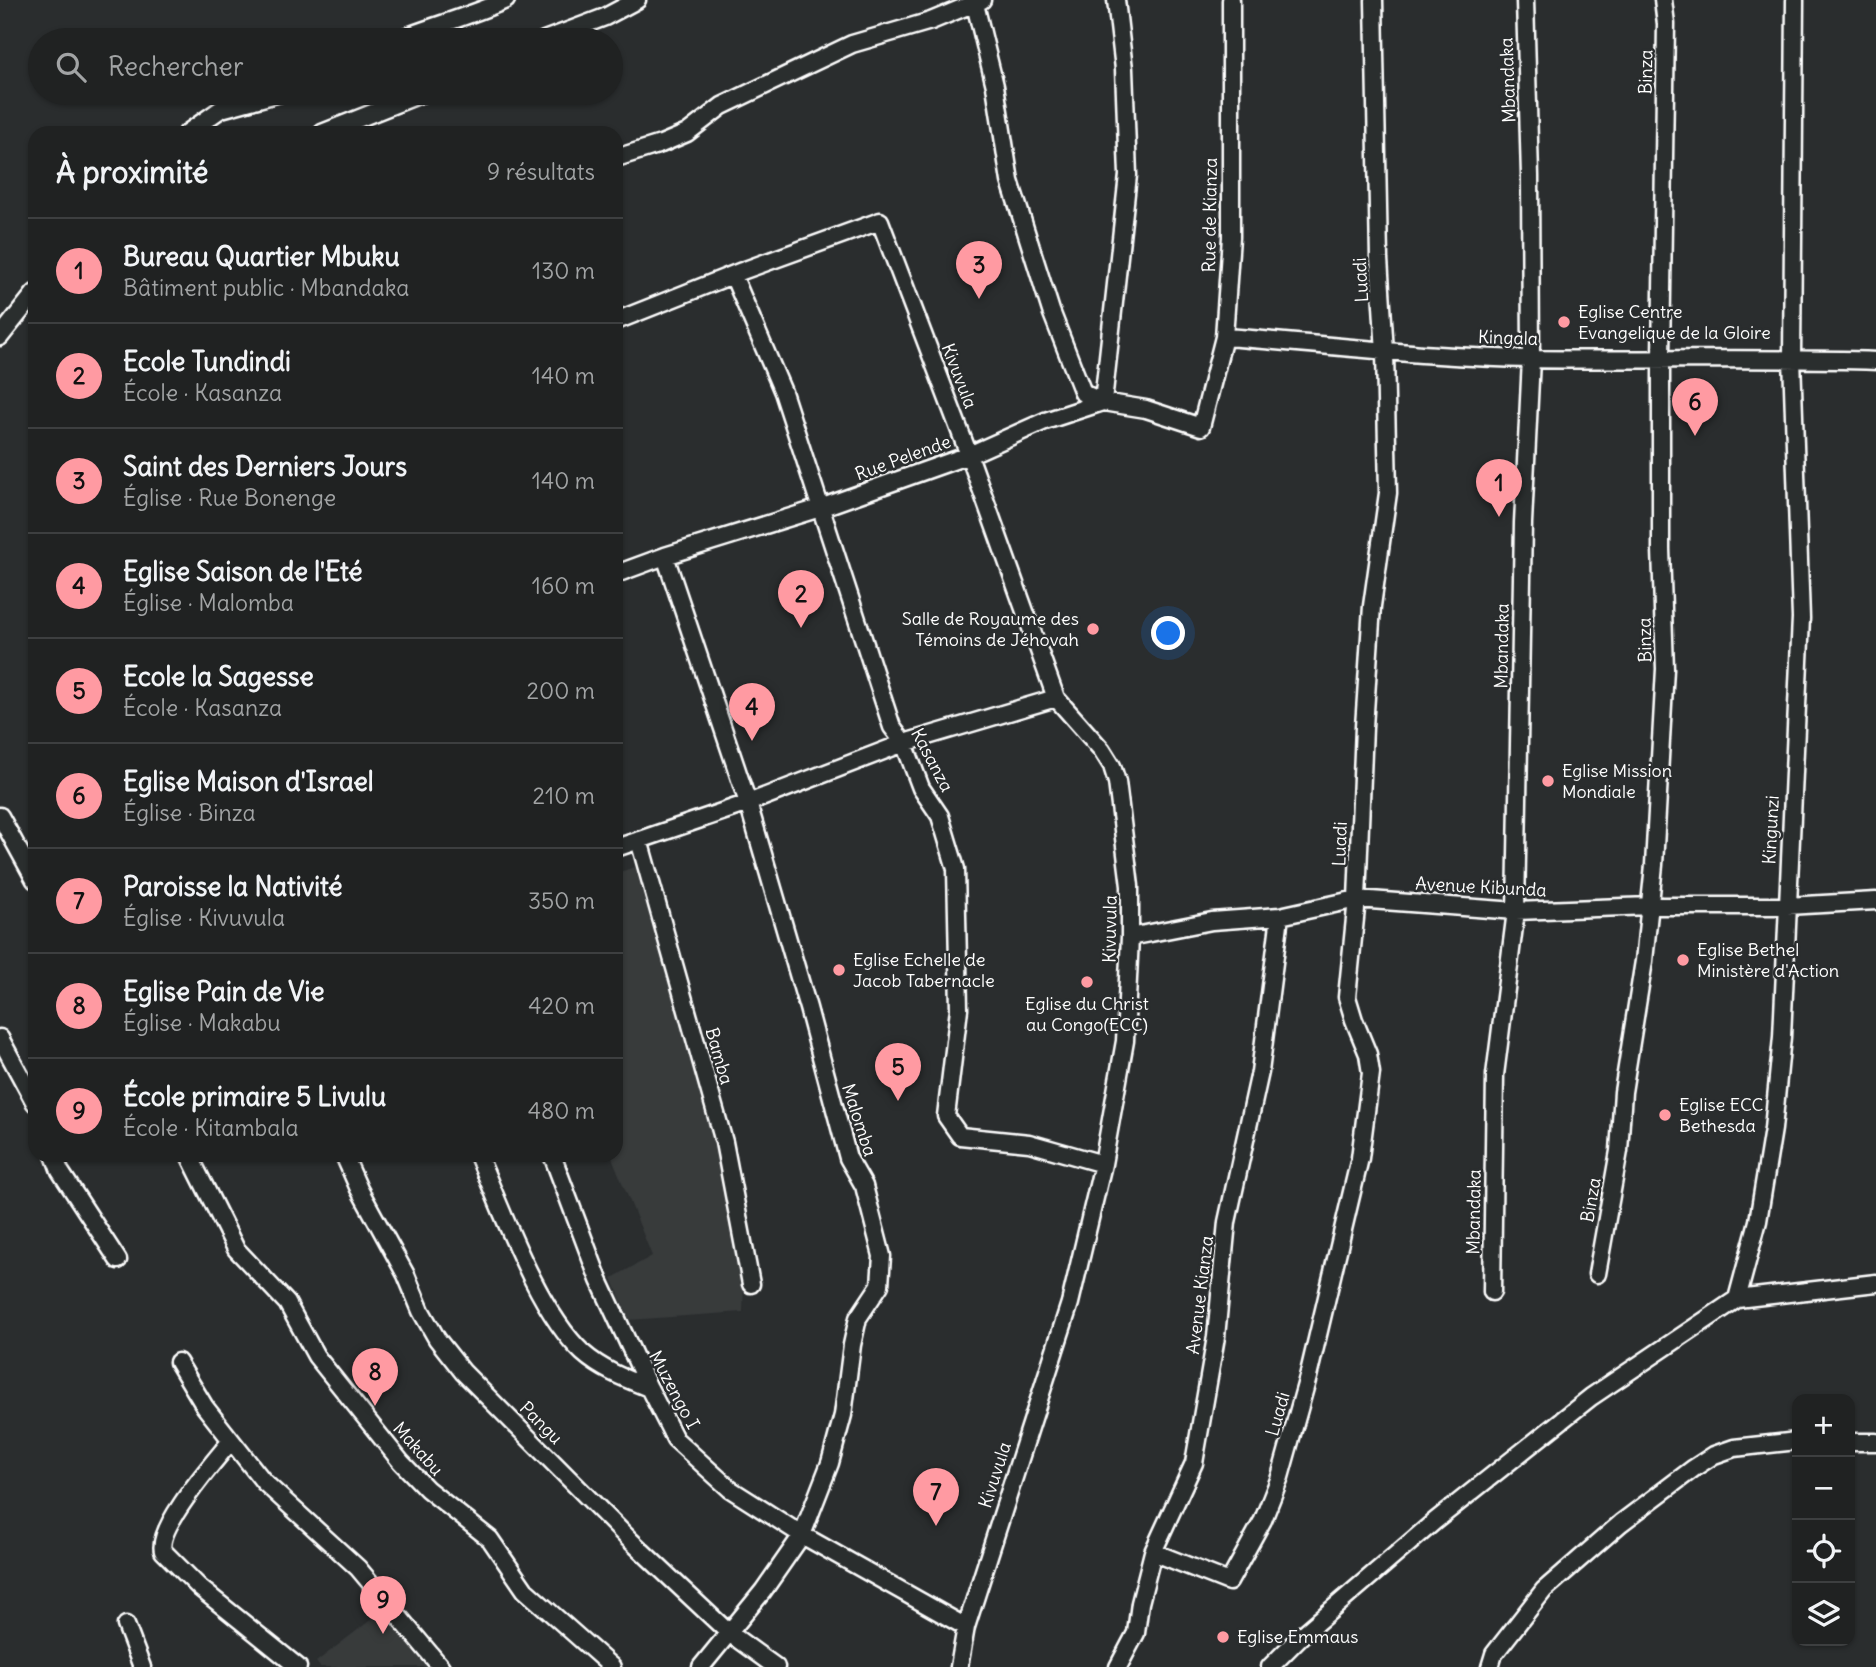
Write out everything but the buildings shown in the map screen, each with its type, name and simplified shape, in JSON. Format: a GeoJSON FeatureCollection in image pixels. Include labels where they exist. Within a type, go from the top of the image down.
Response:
{"type":"FeatureCollection","features":[{"type":"Feature","properties":{"kind":"street"},"geometry":{"type":"LineString","coordinates":[[428,28],[460,19],[506,0]]}},
{"type":"Feature","properties":{"kind":"street"},"geometry":{"type":"LineString","coordinates":[[575,28],[637,0]]}},
{"type":"Feature","properties":{"kind":"street"},"geometry":{"type":"LineString","coordinates":[[623,156],[687,133],[722,106],[852,44],[931,21],[977,1],[995,86],[1010,181],[1024,227],[1051,311],[1083,393],[1103,402],[1128,175],[1124,69],[1116,0]]}},
{"type":"Feature","properties":{"kind":"street","name":"Rue de Kianza"},"geometry":{"type":"LineString","coordinates":[[1201,427],[1224,337],[1231,237],[1231,0]]}},
{"type":"Feature","properties":{"kind":"street","name":"Luadi"},"geometry":{"type":"LineString","coordinates":[[1153,1552],[1229,1582],[1263,1520],[1280,1477],[1312,1364],[1360,1158],[1371,1073],[1368,1054],[1347,997],[1357,899],[1372,606],[1388,493],[1385,352],[1379,260],[1374,0]]}},
{"type":"Feature","properties":{"kind":"street","name":"Mbandaka"},"geometry":{"type":"LineString","coordinates":[[1492,1292],[1495,1076],[1516,911],[1523,523],[1531,359],[1525,0]]}},
{"type":"Feature","properties":{"kind":"street","name":"Binza"},"geometry":{"type":"LineString","coordinates":[[1597,1274],[1619,1150],[1623,1092],[1650,906],[1665,669],[1661,549],[1662,190],[1666,24],[1663,0]]}},
{"type":"Feature","properties":{"kind":"street","name":"Kingunzi"},"geometry":{"type":"LineString","coordinates":[[1737,1299],[1758,1221],[1773,1129],[1782,1037],[1801,618],[1792,358],[1795,0]]}},
{"type":"Feature","properties":{"kind":"street"},"geometry":{"type":"LineString","coordinates":[[197,126],[221,109],[236,105]]}},
{"type":"Feature","properties":{"kind":"street"},"geometry":{"type":"LineString","coordinates":[[340,126],[393,105]]}},
{"type":"Feature","properties":{"kind":"street","name":"Kivuvula"},"geometry":{"type":"LineString","coordinates":[[733,275],[880,221],[969,456],[1056,698],[1102,750],[1115,774],[1130,886],[1125,1041],[1103,1164],[1070,1303],[967,1627],[959,1667]]}},
{"type":"Feature","properties":{"kind":"street"},"geometry":{"type":"LineString","coordinates":[[623,318],[733,275]]}},
{"type":"Feature","properties":{"kind":"street","name":"Kasanza"},"geometry":{"type":"LineString","coordinates":[[733,275],[783,392],[892,727],[904,743],[921,789],[940,816],[957,869],[958,1009],[946,1116],[948,1122],[960,1136],[1029,1143],[1103,1164]]}},
{"type":"Feature","properties":{"kind":"street"},"geometry":{"type":"LineString","coordinates":[[0,337],[28,302]]}},
{"type":"Feature","properties":{"kind":"street","name":"Kingala"},"geometry":{"type":"LineString","coordinates":[[1224,337],[1385,352],[1531,359],[1792,358],[1876,361]]}},
{"type":"Feature","properties":{"kind":"street","name":"Rue Pelende"},"geometry":{"type":"LineString","coordinates":[[623,571],[820,508],[969,456],[1045,421],[1103,402],[1146,409],[1201,427]]}},
{"type":"Feature","properties":{"kind":"street","name":"Malomba"},"geometry":{"type":"LineString","coordinates":[[665,556],[748,803],[808,1008],[848,1158],[864,1186],[882,1256],[880,1285],[858,1318],[843,1415],[830,1463],[802,1535],[763,1591],[701,1667]]}},
{"type":"Feature","properties":{"kind":"street"},"geometry":{"type":"LineString","coordinates":[[623,846],[748,803],[904,743],[1056,698]]}},
{"type":"Feature","properties":{"kind":"street"},"geometry":{"type":"LineString","coordinates":[[0,816],[28,867]]}},
{"type":"Feature","properties":{"kind":"street","name":"Bamba"},"geometry":{"type":"LineString","coordinates":[[639,840],[724,1142],[751,1284]]}},
{"type":"Feature","properties":{"kind":"street","name":"Avenue Kibunda"},"geometry":{"type":"LineString","coordinates":[[1130,937],[1212,922],[1280,916],[1357,899],[1516,911],[1650,906],[1787,906],[1876,901]]}},
{"type":"Feature","properties":{"kind":"street","name":"Avenue Kianza"},"geometry":{"type":"LineString","coordinates":[[1118,1667],[1136,1633],[1140,1603],[1153,1552],[1194,1463],[1216,1338],[1227,1222],[1260,1072],[1280,916]]}},
{"type":"Feature","properties":{"kind":"street"},"geometry":{"type":"LineString","coordinates":[[0,1038],[28,1090]]}},
{"type":"Feature","properties":{"kind":"street"},"geometry":{"type":"LineString","coordinates":[[57,1162],[118,1260]]}},
{"type":"Feature","properties":{"kind":"street","name":"Makabu"},"geometry":{"type":"LineString","coordinates":[[192,1162],[236,1249],[287,1303],[316,1356],[401,1462],[427,1489],[490,1539],[525,1590],[612,1667]]}},
{"type":"Feature","properties":{"kind":"street","name":"Pangu"},"geometry":{"type":"LineString","coordinates":[[347,1162],[406,1275],[421,1311],[437,1339],[463,1372],[630,1540],[729,1633],[776,1667]]}},
{"type":"Feature","properties":{"kind":"street"},"geometry":{"type":"LineString","coordinates":[[481,1162],[539,1290],[563,1329],[583,1352],[604,1368],[649,1388]]}},
{"type":"Feature","properties":{"kind":"street","name":"Muzengo I"},"geometry":{"type":"LineString","coordinates":[[555,1162],[599,1280],[675,1439],[730,1489],[802,1535],[967,1627]]}},
{"type":"Feature","properties":{"kind":"street"},"geometry":{"type":"LineString","coordinates":[[1270,1667],[1301,1636],[1436,1521],[1591,1397],[1737,1299],[1876,1283]]}},
{"type":"Feature","properties":{"kind":"street"},"geometry":{"type":"LineString","coordinates":[[178,1362],[230,1442],[264,1482],[358,1568],[441,1667]]}},
{"type":"Feature","properties":{"kind":"street"},"geometry":{"type":"LineString","coordinates":[[230,1442],[174,1514],[163,1541],[163,1551],[200,1588],[298,1667]]}},
{"type":"Feature","properties":{"kind":"street"},"geometry":{"type":"LineString","coordinates":[[1489,1667],[1494,1654],[1544,1590],[1621,1523],[1694,1468],[1714,1455],[1734,1448],[1792,1442]]}},
{"type":"Feature","properties":{"kind":"street"},"geometry":{"type":"LineString","coordinates":[[1855,1442],[1876,1443]]}},
{"type":"Feature","properties":{"kind":"street"},"geometry":{"type":"LineString","coordinates":[[126,1625],[142,1667]]}},
{"type":"Feature","properties":{"kind":"shaded area"},"geometry":{"type":"Polygon","coordinates":[[[635,867],[707,1109],[730,1204],[744,1280],[743,1312],[629,1320],[612,1278],[652,1256],[614,1162],[623,1162],[623,871],[635,867]]]}},
{"type":"Feature","properties":{"kind":"shaded area"},"geometry":{"type":"Polygon","coordinates":[[[390,1605],[441,1667],[320,1667],[316,1662],[390,1605]]]}},
{"type":"Feature","properties":{"kind":"place","name":"Saint des Derniers Jours"},"geometry":{"type":"Point","coordinates":[979,299]}},
{"type":"Feature","properties":{"kind":"place","name":"Eglise Centre Evangelique de la Gloire"},"geometry":{"type":"Point","coordinates":[1564,322]}},
{"type":"Feature","properties":{"kind":"place","name":"Eglise Maison d'Israel"},"geometry":{"type":"Point","coordinates":[1695,436]}},
{"type":"Feature","properties":{"kind":"place","name":"Bureau Quartier Mbuku"},"geometry":{"type":"Point","coordinates":[1499,517]}},
{"type":"Feature","properties":{"kind":"place","name":"Ecole Tundindi"},"geometry":{"type":"Point","coordinates":[801,628]}},
{"type":"Feature","properties":{"kind":"place","name":"Salle de Royaume des Témoins de Jéhovah"},"geometry":{"type":"Point","coordinates":[1093,629]}},
{"type":"Feature","properties":{"kind":"place","name":"Eglise Saison de l'Eté"},"geometry":{"type":"Point","coordinates":[752,741]}},
{"type":"Feature","properties":{"kind":"place","name":"Eglise Mission Mondiale"},"geometry":{"type":"Point","coordinates":[1548,781]}},
{"type":"Feature","properties":{"kind":"place","name":"Eglise Bethel Ministère d'Action"},"geometry":{"type":"Point","coordinates":[1683,960]}},
{"type":"Feature","properties":{"kind":"place","name":"Eglise Echelle de Jacob Tabernacle"},"geometry":{"type":"Point","coordinates":[839,970]}},
{"type":"Feature","properties":{"kind":"place","name":"Eglise du Christ au Congo(ECC)"},"geometry":{"type":"Point","coordinates":[1087,982]}},
{"type":"Feature","properties":{"kind":"place","name":"Ecole la Sagesse"},"geometry":{"type":"Point","coordinates":[898,1101]}},
{"type":"Feature","properties":{"kind":"place","name":"Eglise ECC Bethesda"},"geometry":{"type":"Point","coordinates":[1665,1115]}},
{"type":"Feature","properties":{"kind":"place","name":"Eglise Pain de Vie"},"geometry":{"type":"Point","coordinates":[375,1406]}},
{"type":"Feature","properties":{"kind":"place","name":"Paroisse la Nativité"},"geometry":{"type":"Point","coordinates":[936,1526]}},
{"type":"Feature","properties":{"kind":"place","name":"École primaire 5 Livulu"},"geometry":{"type":"Point","coordinates":[383,1634]}},
{"type":"Feature","properties":{"kind":"place","name":"Eglise Emmaus"},"geometry":{"type":"Point","coordinates":[1223,1637]}}]}
